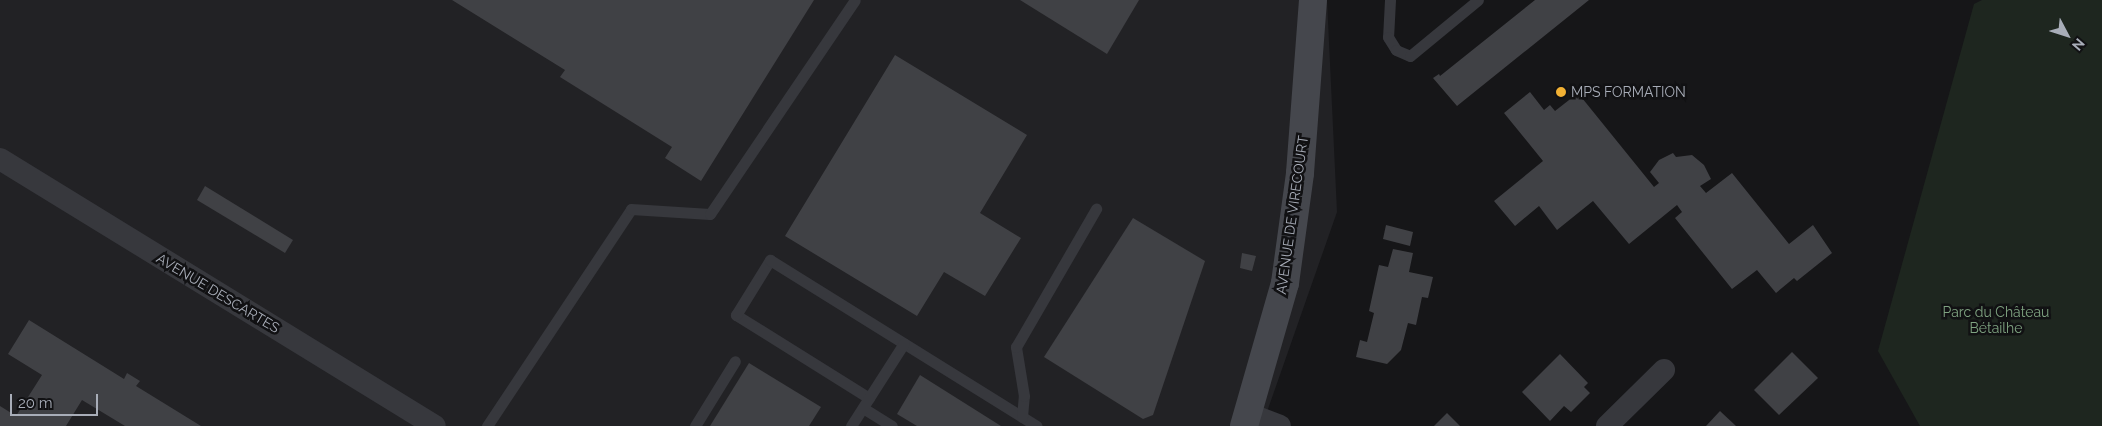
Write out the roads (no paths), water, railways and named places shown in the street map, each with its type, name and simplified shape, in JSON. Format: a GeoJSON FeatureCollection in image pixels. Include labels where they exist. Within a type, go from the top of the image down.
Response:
{"type":"FeatureCollection","features":[{"type":"Feature","properties":{"kind":"street","name":"AVENUE DE VIRECOURT"},"geometry":{"type":"LineString","coordinates":[[1247,420],[1285,283],[1300,173],[1313,0]]}},
{"type":"Feature","properties":{"kind":"street","name":"AVENUE DESCARTES"},"geometry":{"type":"LineString","coordinates":[[0,160],[435,426]]}},
{"type":"Feature","properties":{"kind":"street"},"geometry":{"type":"LineString","coordinates":[[1607,426],[1664,370]]}},
{"type":"Feature","properties":{"kind":"street"},"geometry":{"type":"LineString","coordinates":[[1247,420],[1280,426]]}},
{"type":"Feature","properties":{"kind":"lane"},"geometry":{"type":"LineString","coordinates":[[487,426],[631,210],[710,214],[855,0]]}},
{"type":"Feature","properties":{"kind":"lane"},"geometry":{"type":"LineString","coordinates":[[1390,0],[1388,37],[1396,50],[1410,56],[1478,0]]}},
{"type":"Feature","properties":{"kind":"lane"},"geometry":{"type":"LineString","coordinates":[[1022,417],[1024,396],[1016,354],[1020,335],[1096,209]]}},
{"type":"Feature","properties":{"kind":"lane"},"geometry":{"type":"LineString","coordinates":[[892,426],[866,403],[736,315],[770,260],[1037,426]]}},
{"type":"Feature","properties":{"kind":"lane"},"geometry":{"type":"LineString","coordinates":[[851,426],[904,343]]}},
{"type":"Feature","properties":{"kind":"lane"},"geometry":{"type":"LineString","coordinates":[[695,426],[735,361]]}},
{"type":"Feature","properties":{"kind":"place","name":"MPS FORMATION"},"geometry":{"type":"Point","coordinates":[1561,92]}},
{"type":"Feature","properties":{"kind":"park label","name":"Parc du Château Bétailhe"},"geometry":{"type":"Point","coordinates":[1996,320]}}]}
